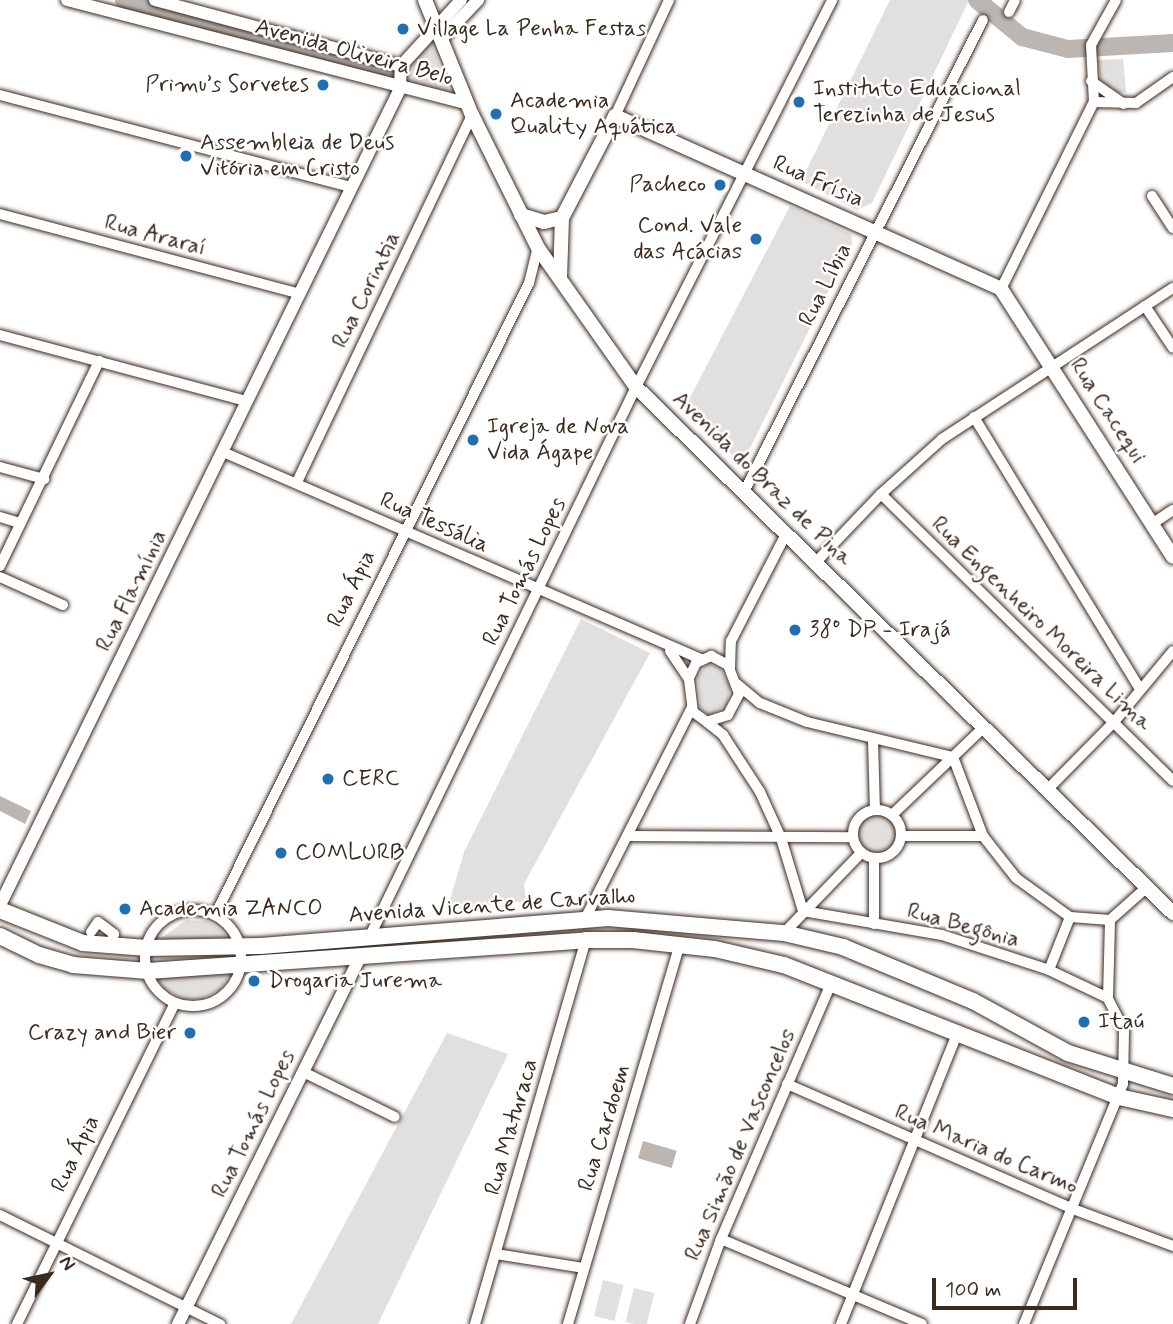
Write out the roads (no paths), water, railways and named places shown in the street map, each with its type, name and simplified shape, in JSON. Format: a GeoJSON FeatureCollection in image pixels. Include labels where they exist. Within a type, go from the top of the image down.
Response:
{"type":"FeatureCollection","features":[{"type":"Feature","properties":{"kind":"main road","name":"Avenida do Braz de Pina"},"geometry":{"type":"LineString","coordinates":[[425,0],[470,109],[538,248],[636,387],[1173,913]]}},
{"type":"Feature","properties":{"kind":"main road","name":"Rua Frísia"},"geometry":{"type":"LineString","coordinates":[[615,116],[1001,289]]}},
{"type":"Feature","properties":{"kind":"main road"},"geometry":{"type":"LineString","coordinates":[[556,276],[562,218],[615,116]]}},
{"type":"Feature","properties":{"kind":"main road"},"geometry":{"type":"LineString","coordinates":[[521,215],[544,222],[562,218]]}},
{"type":"Feature","properties":{"kind":"main road","name":"Rua Cacequi"},"geometry":{"type":"LineString","coordinates":[[1001,289],[1173,557]]}},
{"type":"Feature","properties":{"kind":"main road","name":"Avenida Vicente de Carvalho"},"geometry":{"type":"LineString","coordinates":[[0,908],[51,933],[110,947],[239,947],[585,919],[648,918],[784,933],[843,947],[973,1001],[1054,1047],[1125,1074],[1173,1086]]}},
{"type":"Feature","properties":{"kind":"main road","name":"Avenida Vicente de Carvalho"},"geometry":{"type":"LineString","coordinates":[[0,936],[38,955],[73,965],[148,971],[359,959],[586,940],[680,944],[761,957],[1119,1097],[1173,1109]]}},
{"type":"Feature","properties":{"kind":"street","name":"Avenida Oliveira Belo"},"geometry":{"type":"LineString","coordinates":[[67,0],[470,109]]}},
{"type":"Feature","properties":{"kind":"street","name":"Avenida Oliveira Belo"},"geometry":{"type":"LineString","coordinates":[[155,0],[401,66]]}},
{"type":"Feature","properties":{"kind":"street"},"geometry":{"type":"LineString","coordinates":[[439,32],[461,0]]}},
{"type":"Feature","properties":{"kind":"street"},"geometry":{"type":"LineString","coordinates":[[400,89],[401,66],[478,0]]}},
{"type":"Feature","properties":{"kind":"street"},"geometry":{"type":"LineString","coordinates":[[615,116],[669,0]]}},
{"type":"Feature","properties":{"kind":"street","name":"Rua Tomás Lopes"},"geometry":{"type":"LineString","coordinates":[[369,938],[540,591],[636,387],[832,0]]}},
{"type":"Feature","properties":{"kind":"street"},"geometry":{"type":"LineString","coordinates":[[1009,12],[1015,0]]}},
{"type":"Feature","properties":{"kind":"street"},"geometry":{"type":"LineString","coordinates":[[1001,289],[1094,102],[1089,62],[1091,45],[1116,0]]}},
{"type":"Feature","properties":{"kind":"street","name":"Rua Líbia"},"geometry":{"type":"LineString","coordinates":[[743,494],[983,20]]}},
{"type":"Feature","properties":{"kind":"street"},"geometry":{"type":"LineString","coordinates":[[1094,102],[1125,104],[1146,98],[1173,76]]}},
{"type":"Feature","properties":{"kind":"street"},"geometry":{"type":"LineString","coordinates":[[1091,81],[1125,104]]}},
{"type":"Feature","properties":{"kind":"street","name":"Rua Flamínia"},"geometry":{"type":"LineString","coordinates":[[0,908],[400,89]]}},
{"type":"Feature","properties":{"kind":"street"},"geometry":{"type":"LineString","coordinates":[[0,95],[351,187]]}},
{"type":"Feature","properties":{"kind":"street","name":"Rua Corintia"},"geometry":{"type":"LineString","coordinates":[[297,482],[470,109]]}},
{"type":"Feature","properties":{"kind":"street"},"geometry":{"type":"LineString","coordinates":[[1152,196],[1173,228]]}},
{"type":"Feature","properties":{"kind":"street","name":"Rua Araraí"},"geometry":{"type":"LineString","coordinates":[[0,214],[300,295]]}},
{"type":"Feature","properties":{"kind":"street","name":"Rua Ápia"},"geometry":{"type":"LineString","coordinates":[[215,915],[529,283],[538,248]]}},
{"type":"Feature","properties":{"kind":"street"},"geometry":{"type":"LineString","coordinates":[[529,283],[556,276]]}},
{"type":"Feature","properties":{"kind":"street"},"geometry":{"type":"LineString","coordinates":[[817,562],[881,494],[974,417],[1054,369],[1173,288]]}},
{"type":"Feature","properties":{"kind":"street"},"geometry":{"type":"LineString","coordinates":[[1145,306],[1173,348]]}},
{"type":"Feature","properties":{"kind":"street"},"geometry":{"type":"LineString","coordinates":[[0,335],[247,401]]}},
{"type":"Feature","properties":{"kind":"street"},"geometry":{"type":"LineString","coordinates":[[0,566],[99,361]]}},
{"type":"Feature","properties":{"kind":"street"},"geometry":{"type":"LineString","coordinates":[[974,417],[1140,690]]}},
{"type":"Feature","properties":{"kind":"street","name":"Rua Tessália"},"geometry":{"type":"LineString","coordinates":[[223,452],[297,482],[668,648],[706,658]]}},
{"type":"Feature","properties":{"kind":"street"},"geometry":{"type":"LineString","coordinates":[[0,467],[44,479]]}},
{"type":"Feature","properties":{"kind":"street","name":"Rua Engenheiro Moreira Lima"},"geometry":{"type":"LineString","coordinates":[[881,494],[1173,781]]}},
{"type":"Feature","properties":{"kind":"street"},"geometry":{"type":"LineString","coordinates":[[1152,524],[1173,510]]}},
{"type":"Feature","properties":{"kind":"street"},"geometry":{"type":"LineString","coordinates":[[0,517],[20,523]]}},
{"type":"Feature","properties":{"kind":"street"},"geometry":{"type":"LineString","coordinates":[[730,669],[732,641],[786,534]]}},
{"type":"Feature","properties":{"kind":"street"},"geometry":{"type":"LineString","coordinates":[[0,577],[63,605]]}},
{"type":"Feature","properties":{"kind":"street"},"geometry":{"type":"LineString","coordinates":[[585,919],[683,730],[692,707],[689,680],[691,670],[732,641]]}},
{"type":"Feature","properties":{"kind":"street"},"geometry":{"type":"LineString","coordinates":[[668,648],[689,680]]}},
{"type":"Feature","properties":{"kind":"street"},"geometry":{"type":"LineString","coordinates":[[1047,790],[1114,722],[1173,651]]}},
{"type":"Feature","properties":{"kind":"street"},"geometry":{"type":"LineString","coordinates":[[706,658],[724,661],[737,684],[760,703],[873,740],[953,757]]}},
{"type":"Feature","properties":{"kind":"street"},"geometry":{"type":"LineString","coordinates":[[737,684],[725,730],[730,745],[781,838],[803,911]]}},
{"type":"Feature","properties":{"kind":"street"},"geometry":{"type":"LineString","coordinates":[[683,730],[760,703]]}},
{"type":"Feature","properties":{"kind":"street"},"geometry":{"type":"LineString","coordinates":[[692,707],[730,745]]}},
{"type":"Feature","properties":{"kind":"street"},"geometry":{"type":"LineString","coordinates":[[892,816],[984,727]]}},
{"type":"Feature","properties":{"kind":"street"},"geometry":{"type":"LineString","coordinates":[[873,740],[875,810]]}},
{"type":"Feature","properties":{"kind":"street"},"geometry":{"type":"LineString","coordinates":[[953,757],[982,836],[1022,883],[1070,917],[1110,920],[1147,887]]}},
{"type":"Feature","properties":{"kind":"street"},"geometry":{"type":"LineString","coordinates":[[875,810],[892,816],[901,836],[892,853],[874,858],[861,853],[853,837],[858,819],[875,810]]}},
{"type":"Feature","properties":{"kind":"street"},"geometry":{"type":"LineString","coordinates":[[628,836],[853,837]]}},
{"type":"Feature","properties":{"kind":"street"},"geometry":{"type":"LineString","coordinates":[[901,836],[982,836]]}},
{"type":"Feature","properties":{"kind":"street"},"geometry":{"type":"LineString","coordinates":[[784,933],[861,853]]}},
{"type":"Feature","properties":{"kind":"street"},"geometry":{"type":"LineString","coordinates":[[874,858],[874,924]]}},
{"type":"Feature","properties":{"kind":"street"},"geometry":{"type":"LineString","coordinates":[[191,909],[215,915],[234,934],[239,947],[240,967],[222,998],[199,1006],[175,1003],[153,984],[148,971],[147,948],[158,926],[178,912],[191,909]]}},
{"type":"Feature","properties":{"kind":"street","name":"Rua Begônia"},"geometry":{"type":"LineString","coordinates":[[803,911],[942,935],[1049,970],[1108,998]]}},
{"type":"Feature","properties":{"kind":"street"},"geometry":{"type":"LineString","coordinates":[[1049,970],[1070,917]]}},
{"type":"Feature","properties":{"kind":"street"},"geometry":{"type":"LineString","coordinates":[[1024,1324],[1119,1097],[1125,1074],[1124,1030],[1108,998],[1110,920]]}},
{"type":"Feature","properties":{"kind":"street"},"geometry":{"type":"LineString","coordinates":[[92,932],[98,922],[114,934],[110,947]]}},
{"type":"Feature","properties":{"kind":"street","name":"Rua Maturaca"},"geometry":{"type":"LineString","coordinates":[[475,1324],[586,940]]}},
{"type":"Feature","properties":{"kind":"street","name":"Rua Cardoem"},"geometry":{"type":"LineString","coordinates":[[568,1324],[680,944]]}},
{"type":"Feature","properties":{"kind":"street","name":"Rua Tomás Lopes"},"geometry":{"type":"LineString","coordinates":[[178,1324],[359,959]]}},
{"type":"Feature","properties":{"kind":"street","name":"Rua Simão de Vasconcelos"},"geometry":{"type":"LineString","coordinates":[[690,1324],[721,1239],[831,983]]}},
{"type":"Feature","properties":{"kind":"street","name":"Rua Ápia"},"geometry":{"type":"LineString","coordinates":[[17,1324],[175,1003]]}},
{"type":"Feature","properties":{"kind":"street"},"geometry":{"type":"LineString","coordinates":[[841,1324],[957,1034]]}},
{"type":"Feature","properties":{"kind":"street"},"geometry":{"type":"LineString","coordinates":[[303,1072],[395,1117]]}},
{"type":"Feature","properties":{"kind":"street","name":"Rua Maria do Carmo"},"geometry":{"type":"LineString","coordinates":[[787,1084],[1073,1209],[1173,1246]]}},
{"type":"Feature","properties":{"kind":"street"},"geometry":{"type":"LineString","coordinates":[[0,1215],[220,1324]]}},
{"type":"Feature","properties":{"kind":"street"},"geometry":{"type":"LineString","coordinates":[[721,1239],[922,1324]]}},
{"type":"Feature","properties":{"kind":"street"},"geometry":{"type":"LineString","coordinates":[[496,1254],[583,1268]]}},
{"type":"Feature","properties":{"kind":"waterway"},"geometry":{"type":"LineString","coordinates":[[124,0],[390,72]]}},
{"type":"Feature","properties":{"kind":"waterway"},"geometry":{"type":"LineString","coordinates":[[977,0],[1022,37],[1068,49],[1173,43]]}},
{"type":"Feature","properties":{"kind":"place","name":"Village La Penha Festas"},"geometry":{"type":"Point","coordinates":[403,29]}},
{"type":"Feature","properties":{"kind":"place","name":"Primu’s Sorvetes"},"geometry":{"type":"Point","coordinates":[323,85]}},
{"type":"Feature","properties":{"kind":"place","name":"Instituto Eduacional Terezinha de Jesus"},"geometry":{"type":"Point","coordinates":[799,102]}},
{"type":"Feature","properties":{"kind":"place","name":"Academia Quality Aquática"},"geometry":{"type":"Point","coordinates":[496,114]}},
{"type":"Feature","properties":{"kind":"place","name":"Assembleia de Deus Vitória em Cristo"},"geometry":{"type":"Point","coordinates":[186,156]}},
{"type":"Feature","properties":{"kind":"place","name":"Pacheco"},"geometry":{"type":"Point","coordinates":[720,185]}},
{"type":"Feature","properties":{"kind":"place","name":"Cond. Vale das Acácias"},"geometry":{"type":"Point","coordinates":[756,239]}},
{"type":"Feature","properties":{"kind":"place","name":"Igreja de Nova Vida Ágape"},"geometry":{"type":"Point","coordinates":[473,440]}},
{"type":"Feature","properties":{"kind":"place","name":"38º DP - Irajá"},"geometry":{"type":"Point","coordinates":[795,630]}},
{"type":"Feature","properties":{"kind":"place","name":"CERC"},"geometry":{"type":"Point","coordinates":[328,779]}},
{"type":"Feature","properties":{"kind":"place","name":"COMLURB"},"geometry":{"type":"Point","coordinates":[281,853]}},
{"type":"Feature","properties":{"kind":"place","name":"Academia ZANCO"},"geometry":{"type":"Point","coordinates":[125,909]}},
{"type":"Feature","properties":{"kind":"place","name":"Drogaria Jurema"},"geometry":{"type":"Point","coordinates":[254,981]}},
{"type":"Feature","properties":{"kind":"place","name":"Itaú"},"geometry":{"type":"Point","coordinates":[1084,1022]}},
{"type":"Feature","properties":{"kind":"place","name":"Crazy and Bier"},"geometry":{"type":"Point","coordinates":[190,1033]}}]}
